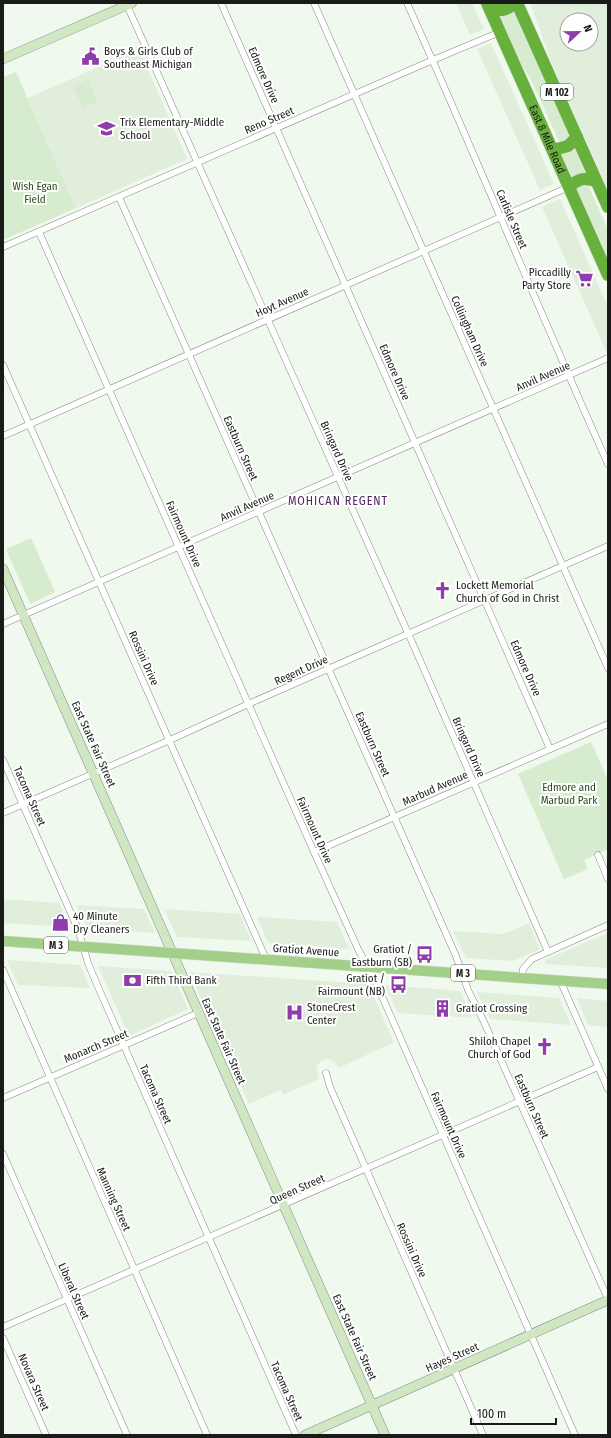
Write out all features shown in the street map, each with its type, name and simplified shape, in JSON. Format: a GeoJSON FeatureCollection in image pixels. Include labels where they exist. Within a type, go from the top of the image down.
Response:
{"type":"FeatureCollection","features":[{"type":"Feature","properties":{"kind":"highway"},"geometry":{"type":"LineString","coordinates":[[488,6],[496,10],[505,10],[514,3]]}},
{"type":"Feature","properties":{"kind":"highway","name":"M 102"},"geometry":{"type":"LineString","coordinates":[[517,3],[608,207]]}},
{"type":"Feature","properties":{"kind":"highway","name":"East 8 Mile Road"},"geometry":{"type":"LineString","coordinates":[[488,6],[608,275]]}},
{"type":"Feature","properties":{"kind":"highway"},"geometry":{"type":"LineString","coordinates":[[553,150],[568,146],[577,137]]}},
{"type":"Feature","properties":{"kind":"highway"},"geometry":{"type":"LineString","coordinates":[[569,187],[582,178],[589,178],[596,181]]}},
{"type":"Feature","properties":{"kind":"main road","name":"Gratiot Avenue"},"geometry":{"type":"LineString","coordinates":[[3,941],[608,984]]}},
{"type":"Feature","properties":{"kind":"street","name":"Edmore Drive"},"geometry":{"type":"LineString","coordinates":[[221,3],[550,749]]}},
{"type":"Feature","properties":{"kind":"street","name":"Collingham Drive"},"geometry":{"type":"LineString","coordinates":[[314,3],[608,668]]}},
{"type":"Feature","properties":{"kind":"street","name":"Carlisle Street"},"geometry":{"type":"LineString","coordinates":[[407,3],[433,60],[568,376],[608,464]]}},
{"type":"Feature","properties":{"kind":"street"},"geometry":{"type":"LineString","coordinates":[[3,59],[129,4]]}},
{"type":"Feature","properties":{"kind":"street","name":"Bringard Drive"},"geometry":{"type":"LineString","coordinates":[[129,4],[197,162],[474,782],[548,952]]}},
{"type":"Feature","properties":{"kind":"street","name":"Reno Street"},"geometry":{"type":"LineString","coordinates":[[3,247],[500,32]]}},
{"type":"Feature","properties":{"kind":"street","name":"Hoyt Avenue"},"geometry":{"type":"LineString","coordinates":[[3,436],[569,187]]}},
{"type":"Feature","properties":{"kind":"street","name":"Eastburn Street"},"geometry":{"type":"LineString","coordinates":[[118,197],[329,668],[456,956],[469,992],[484,1022],[608,1300]]}},
{"type":"Feature","properties":{"kind":"street","name":"Fairmount Drive"},"geometry":{"type":"LineString","coordinates":[[39,232],[314,852],[366,966],[376,983],[575,1435]]}},
{"type":"Feature","properties":{"kind":"street","name":"Anvil Avenue"},"geometry":{"type":"LineString","coordinates":[[3,624],[608,358]]}},
{"type":"Feature","properties":{"kind":"street","name":"Rossini Drive"},"geometry":{"type":"LineString","coordinates":[[3,366],[266,959]]}},
{"type":"Feature","properties":{"kind":"street","name":"Regent Drive"},"geometry":{"type":"LineString","coordinates":[[3,813],[170,740],[249,703],[608,546]]}},
{"type":"Feature","properties":{"kind":"street","name":"East State Fair Street"},"geometry":{"type":"LineString","coordinates":[[3,569],[385,1435]]}},
{"type":"Feature","properties":{"kind":"street","name":"Marbud Avenue"},"geometry":{"type":"LineString","coordinates":[[314,852],[608,724]]}},
{"type":"Feature","properties":{"kind":"street","name":"Tacoma Street"},"geometry":{"type":"LineString","coordinates":[[3,760],[78,929],[82,946],[98,987],[296,1435]]}},
{"type":"Feature","properties":{"kind":"street"},"geometry":{"type":"LineString","coordinates":[[598,855],[608,879]]}},
{"type":"Feature","properties":{"kind":"street"},"geometry":{"type":"LineString","coordinates":[[522,978],[523,969],[532,959],[608,925]]}},
{"type":"Feature","properties":{"kind":"street","name":"Manning Street"},"geometry":{"type":"LineString","coordinates":[[3,970],[207,1435]]}},
{"type":"Feature","properties":{"kind":"street"},"geometry":{"type":"LineString","coordinates":[[560,980],[608,1089]]}},
{"type":"Feature","properties":{"kind":"street","name":"Monarch Street"},"geometry":{"type":"LineString","coordinates":[[3,1098],[198,1013]]}},
{"type":"Feature","properties":{"kind":"street","name":"Queen Street"},"geometry":{"type":"LineString","coordinates":[[3,1328],[598,1067]]}},
{"type":"Feature","properties":{"kind":"street","name":"Rossini Drive"},"geometry":{"type":"LineString","coordinates":[[326,1073],[330,1087],[483,1435]]}},
{"type":"Feature","properties":{"kind":"street","name":"Liberal Street"},"geometry":{"type":"LineString","coordinates":[[3,1154],[127,1435]]}},
{"type":"Feature","properties":{"kind":"street","name":"Hayes Street"},"geometry":{"type":"LineString","coordinates":[[305,1435],[608,1300]]}},
{"type":"Feature","properties":{"kind":"street","name":"Novara Street"},"geometry":{"type":"LineString","coordinates":[[3,1338],[46,1435]]}},
{"type":"Feature","properties":{"kind":"shaded area"},"geometry":{"type":"Polygon","coordinates":[[[456,3],[472,3],[484,29],[470,35],[456,3]]]}},
{"type":"Feature","properties":{"kind":"shaded area"},"geometry":{"type":"Polygon","coordinates":[[[530,3],[608,3],[608,190],[553,66],[530,3]]]}},
{"type":"Feature","properties":{"kind":"shaded area"},"geometry":{"type":"Polygon","coordinates":[[[491,43],[554,184],[540,190],[477,49],[491,43]]]}},
{"type":"Feature","properties":{"kind":"shaded area","name":"Trix Elementary-Middle School"},"geometry":{"type":"Polygon","coordinates":[[[139,49],[187,159],[76,208],[28,98],[139,49]]]}},
{"type":"Feature","properties":{"kind":"shaded area"},"geometry":{"type":"Polygon","coordinates":[[[560,199],[608,307],[608,350],[606,351],[542,207],[560,199]]]}},
{"type":"Feature","properties":{"kind":"shaded area"},"geometry":{"type":"Polygon","coordinates":[[[3,899],[59,903],[69,927],[3,923],[3,899]]]}},
{"type":"Feature","properties":{"kind":"shaded area"},"geometry":{"type":"Polygon","coordinates":[[[76,905],[144,909],[155,933],[87,928],[76,905]]]}},
{"type":"Feature","properties":{"kind":"shaded area"},"geometry":{"type":"Polygon","coordinates":[[[164,909],[240,914],[251,941],[177,937],[164,909]]]}},
{"type":"Feature","properties":{"kind":"shaded area"},"geometry":{"type":"Polygon","coordinates":[[[257,917],[337,922],[349,949],[268,943],[257,917]]]}},
{"type":"Feature","properties":{"kind":"shaded area"},"geometry":{"type":"Polygon","coordinates":[[[529,923],[540,949],[513,961],[466,958],[453,931],[503,934],[529,923]]]}},
{"type":"Feature","properties":{"kind":"shaded area"},"geometry":{"type":"Polygon","coordinates":[[[608,933],[608,968],[545,964],[545,960],[608,933]]]}},
{"type":"Feature","properties":{"kind":"shaded area"},"geometry":{"type":"Polygon","coordinates":[[[7,960],[80,965],[90,988],[18,985],[7,960]]]}},
{"type":"Feature","properties":{"kind":"shaded area"},"geometry":{"type":"Polygon","coordinates":[[[98,966],[171,971],[188,1009],[129,1036],[98,966]]]}},
{"type":"Feature","properties":{"kind":"shaded area","name":"StoneCrest Center"},"geometry":{"type":"Polygon","coordinates":[[[189,972],[368,984],[394,1042],[339,1068],[334,1061],[327,1059],[324,1060],[319,1063],[316,1068],[319,1079],[283,1095],[281,1090],[249,1104],[189,972]]]}},
{"type":"Feature","properties":{"kind":"shaded area"},"geometry":{"type":"Polygon","coordinates":[[[385,985],[460,991],[472,1018],[398,1013],[385,985]]]}},
{"type":"Feature","properties":{"kind":"shaded area"},"geometry":{"type":"Polygon","coordinates":[[[477,992],[559,998],[571,1025],[490,1019],[477,992]]]}},
{"type":"Feature","properties":{"kind":"shaded area"},"geometry":{"type":"Polygon","coordinates":[[[577,998],[608,1001],[608,1027],[588,1025],[577,998]]]}},
{"type":"Feature","properties":{"kind":"green space"},"geometry":{"type":"Polygon","coordinates":[[[514,11],[568,133],[568,140],[561,142],[558,139],[500,16],[514,11]]]}},
{"type":"Feature","properties":{"kind":"green space","name":"Wish Egan Field"},"geometry":{"type":"Polygon","coordinates":[[[16,72],[76,208],[3,240],[3,77],[16,72]]]}},
{"type":"Feature","properties":{"kind":"green space"},"geometry":{"type":"Polygon","coordinates":[[[88,80],[97,102],[83,108],[73,86],[88,80]]]}},
{"type":"Feature","properties":{"kind":"green space"},"geometry":{"type":"Polygon","coordinates":[[[574,147],[585,173],[572,177],[561,153],[574,147]]]}},
{"type":"Feature","properties":{"kind":"green space"},"geometry":{"type":"Polygon","coordinates":[[[586,183],[608,230],[608,259],[577,189],[577,187],[586,183]]]}},
{"type":"Feature","properties":{"kind":"green space"},"geometry":{"type":"Polygon","coordinates":[[[31,538],[55,592],[30,604],[6,549],[31,538]]]}},
{"type":"Feature","properties":{"kind":"green space","name":"Edmore and Marbud Park"},"geometry":{"type":"Polygon","coordinates":[[[591,742],[608,780],[608,849],[584,860],[588,869],[564,879],[518,774],[591,742]]]}},
{"type":"Feature","properties":{"kind":"place","name":"Boys & Girls Club of Southeast Michigan"},"geometry":{"type":"Point","coordinates":[91,57]}},
{"type":"Feature","properties":{"kind":"place","name":"Trix Elementary-Middle School"},"geometry":{"type":"Point","coordinates":[107,128]}},
{"type":"Feature","properties":{"kind":"place","name":"Piccadilly Party Store"},"geometry":{"type":"Point","coordinates":[584,278]}},
{"type":"Feature","properties":{"kind":"place","name":"Lockett Memorial Church of God in Christ"},"geometry":{"type":"Point","coordinates":[443,591]}},
{"type":"Feature","properties":{"kind":"place","name":"40 Minute Dry Cleaners"},"geometry":{"type":"Point","coordinates":[60,922]}},
{"type":"Feature","properties":{"kind":"place","name":"Gratiot / Eastburn (SB)"},"geometry":{"type":"Point","coordinates":[425,955]}},
{"type":"Feature","properties":{"kind":"place","name":"Fifth Third Bank"},"geometry":{"type":"Point","coordinates":[133,980]}},
{"type":"Feature","properties":{"kind":"place","name":"Gratiot / Fairmount (NB)"},"geometry":{"type":"Point","coordinates":[398,984]}},
{"type":"Feature","properties":{"kind":"place","name":"Gratiot Crossing"},"geometry":{"type":"Point","coordinates":[443,1008]}},
{"type":"Feature","properties":{"kind":"place","name":"StoneCrest Center"},"geometry":{"type":"Point","coordinates":[294,1013]}},
{"type":"Feature","properties":{"kind":"place","name":"Shiloh Chapel Church of God"},"geometry":{"type":"Point","coordinates":[544,1047]}},
{"type":"Feature","properties":{"kind":"district","name":"MOHICAN REGENT"},"geometry":{"type":"Point","coordinates":[338,501]}}]}
